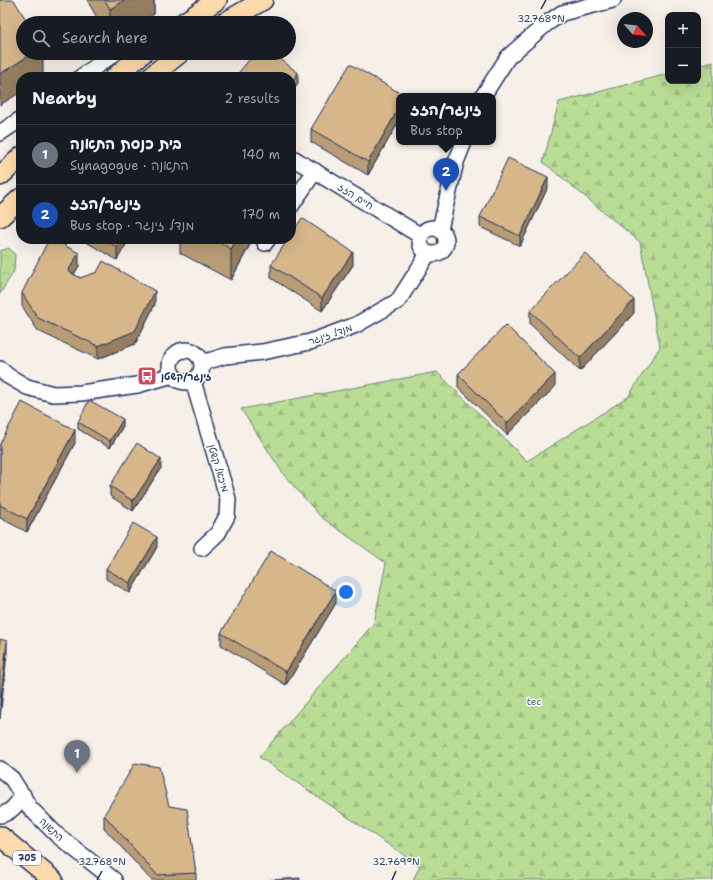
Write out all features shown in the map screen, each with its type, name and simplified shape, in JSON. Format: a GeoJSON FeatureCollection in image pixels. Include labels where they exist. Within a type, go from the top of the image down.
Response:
{"type":"FeatureCollection","features":[{"type":"Feature","properties":{"kind":"main road"},"geometry":{"type":"LineString","coordinates":[[193,16],[217,0]]}},
{"type":"Feature","properties":{"kind":"main road"},"geometry":{"type":"LineString","coordinates":[[236,16],[263,0]]}},
{"type":"Feature","properties":{"kind":"main road"},"geometry":{"type":"LineString","coordinates":[[121,72],[135,60]]}},
{"type":"Feature","properties":{"kind":"main road"},"geometry":{"type":"LineString","coordinates":[[156,72],[171,60]]}},
{"type":"Feature","properties":{"kind":"main road"},"geometry":{"type":"LineString","coordinates":[[0,176],[16,162]]}},
{"type":"Feature","properties":{"kind":"main road"},"geometry":{"type":"LineString","coordinates":[[0,218],[16,203]]}},
{"type":"Feature","properties":{"kind":"main road","name":"705"},"geometry":{"type":"LineString","coordinates":[[0,836],[54,880]]}},
{"type":"Feature","properties":{"kind":"street"},"geometry":{"type":"LineString","coordinates":[[485,93],[508,57],[546,24],[562,13],[613,0]]}},
{"type":"Feature","properties":{"kind":"street"},"geometry":{"type":"LineString","coordinates":[[88,72],[105,60]]}},
{"type":"Feature","properties":{"kind":"street"},"geometry":{"type":"LineString","coordinates":[[0,133],[16,122]]}},
{"type":"Feature","properties":{"kind":"street"},"geometry":{"type":"LineString","coordinates":[[440,230],[456,162],[463,145]]}},
{"type":"Feature","properties":{"kind":"street","name":"חיים הזז"},"geometry":{"type":"LineString","coordinates":[[296,160],[421,236]]}},
{"type":"Feature","properties":{"kind":"street"},"geometry":{"type":"LineString","coordinates":[[296,199],[315,171]]}},
{"type":"Feature","properties":{"kind":"street"},"geometry":{"type":"LineString","coordinates":[[435,228],[440,230],[445,236],[446,240],[444,249],[437,254],[428,254],[422,248],[420,240],[421,236],[427,229],[435,228]]}},
{"type":"Feature","properties":{"kind":"street","name":"מנדל זינגר"},"geometry":{"type":"LineString","coordinates":[[202,363],[225,356],[262,352],[310,342],[356,325],[398,301],[428,254]]}},
{"type":"Feature","properties":{"kind":"street"},"geometry":{"type":"LineString","coordinates":[[182,351],[192,352],[200,358],[202,363],[201,371],[193,381],[189,382],[180,381],[173,375],[170,366],[171,360],[182,351]]}},
{"type":"Feature","properties":{"kind":"street"},"geometry":{"type":"LineString","coordinates":[[0,369],[8,376],[27,387],[53,394],[81,393],[137,385],[173,375]]}},
{"type":"Feature","properties":{"kind":"street","name":"מיכאל קשטן"},"geometry":{"type":"LineString","coordinates":[[193,381],[228,499],[227,516],[218,532],[202,548]]}},
{"type":"Feature","properties":{"kind":"street","name":"התאנה"},"geometry":{"type":"LineString","coordinates":[[0,769],[12,779],[30,808],[57,835],[114,880]]}},
{"type":"Feature","properties":{"kind":"street"},"geometry":{"type":"LineString","coordinates":[[0,815],[5,814],[16,806],[23,795]]}},
{"type":"Feature","properties":{"kind":"green space","name":"tec"},"geometry":{"type":"Polygon","coordinates":[[[713,62],[713,880],[413,880],[420,866],[259,757],[374,623],[386,563],[321,517],[284,475],[241,409],[437,372],[527,461],[628,397],[660,347],[640,242],[543,162],[559,102],[665,75],[665,84],[701,84],[701,65],[713,62]]]}},
{"type":"Feature","properties":{"kind":"green space"},"geometry":{"type":"Polygon","coordinates":[[[9,248],[15,255],[14,271],[0,294],[0,251],[9,248]]]}},
{"type":"Feature","properties":{"kind":"building"},"geometry":{"type":"Polygon","coordinates":[[[0,0],[14,0],[24,16],[16,16],[16,60],[22,60],[0,74],[0,0]]]}},
{"type":"Feature","properties":{"kind":"building"},"geometry":{"type":"Polygon","coordinates":[[[105,0],[125,0],[110,9],[105,0]]]}},
{"type":"Feature","properties":{"kind":"building"},"geometry":{"type":"Polygon","coordinates":[[[249,60],[282,60],[298,73],[296,76],[296,72],[239,72],[249,60]]]}},
{"type":"Feature","properties":{"kind":"building"},"geometry":{"type":"Polygon","coordinates":[[[350,64],[400,93],[396,93],[396,113],[368,162],[311,129],[350,64]]]}},
{"type":"Feature","properties":{"kind":"building"},"geometry":{"type":"Polygon","coordinates":[[[508,158],[548,177],[520,236],[480,217],[508,158]]]}},
{"type":"Feature","properties":{"kind":"building"},"geometry":{"type":"Polygon","coordinates":[[[302,218],[353,252],[322,298],[271,265],[285,244],[296,244],[296,227],[302,218]]]}},
{"type":"Feature","properties":{"kind":"building"},"geometry":{"type":"Polygon","coordinates":[[[46,244],[62,244],[79,253],[68,271],[80,278],[97,272],[103,261],[155,291],[135,331],[98,346],[38,318],[22,293],[46,244]]]}},
{"type":"Feature","properties":{"kind":"building"},"geometry":{"type":"Polygon","coordinates":[[[112,244],[118,244],[117,247],[112,244]]]}},
{"type":"Feature","properties":{"kind":"building"},"geometry":{"type":"Polygon","coordinates":[[[222,244],[234,244],[231,249],[222,244]]]}},
{"type":"Feature","properties":{"kind":"building"},"geometry":{"type":"Polygon","coordinates":[[[585,253],[634,300],[580,358],[530,311],[585,253]]]}},
{"type":"Feature","properties":{"kind":"building"},"geometry":{"type":"Polygon","coordinates":[[[506,325],[555,374],[507,423],[458,374],[506,325]]]}},
{"type":"Feature","properties":{"kind":"building"},"geometry":{"type":"Polygon","coordinates":[[[89,400],[123,419],[110,441],[78,422],[89,400]]]}},
{"type":"Feature","properties":{"kind":"building"},"geometry":{"type":"Polygon","coordinates":[[[22,402],[75,430],[27,519],[0,505],[0,444],[22,402]]]}},
{"type":"Feature","properties":{"kind":"building"},"geometry":{"type":"Polygon","coordinates":[[[137,443],[161,459],[133,501],[110,486],[137,443]]]}},
{"type":"Feature","properties":{"kind":"building"},"geometry":{"type":"Polygon","coordinates":[[[133,523],[157,537],[130,583],[106,569],[133,523]]]}},
{"type":"Feature","properties":{"kind":"building"},"geometry":{"type":"Polygon","coordinates":[[[271,551],[336,591],[286,672],[221,633],[271,551]]]}},
{"type":"Feature","properties":{"kind":"building"},"geometry":{"type":"Polygon","coordinates":[[[0,639],[7,641],[0,706],[0,639]]]}},
{"type":"Feature","properties":{"kind":"building"},"geometry":{"type":"Polygon","coordinates":[[[135,763],[159,767],[169,806],[187,809],[196,873],[157,875],[104,815],[135,763]]]}},
{"type":"Feature","properties":{"kind":"building"},"geometry":{"type":"Polygon","coordinates":[[[300,878],[300,880],[270,880],[300,878]]]}},
{"type":"Feature","properties":{"kind":"place","name":"זינגר/הזז"},"geometry":{"type":"Point","coordinates":[446,191]}},
{"type":"Feature","properties":{"kind":"place","name":"זינגר/קשטן"},"geometry":{"type":"Point","coordinates":[147,376]}},
{"type":"Feature","properties":{"kind":"place","name":"בית כנסת התאנה"},"geometry":{"type":"Point","coordinates":[77,773]}}]}
